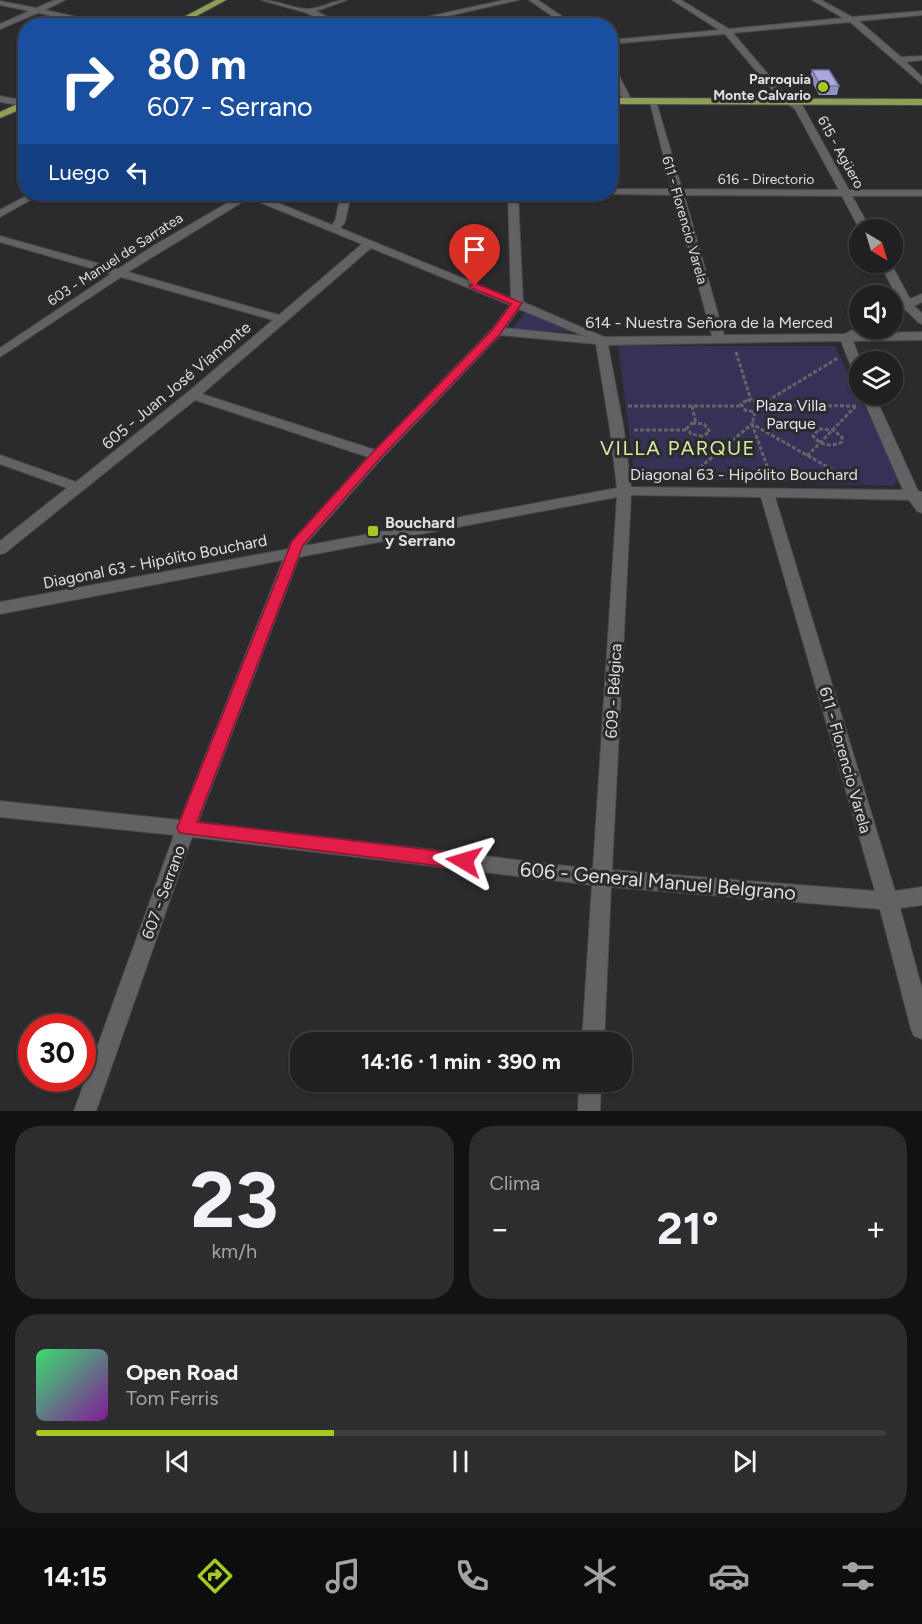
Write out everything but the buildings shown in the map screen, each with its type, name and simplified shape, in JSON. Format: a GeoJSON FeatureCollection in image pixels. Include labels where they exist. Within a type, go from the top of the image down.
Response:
{"type":"FeatureCollection","features":[{"type":"Feature","properties":{"kind":"main road"},"geometry":{"type":"LineString","coordinates":[[187,18],[222,0]]}},
{"type":"Feature","properties":{"kind":"main road"},"geometry":{"type":"LineString","coordinates":[[195,18],[230,0]]}},
{"type":"Feature","properties":{"kind":"main road"},"geometry":{"type":"LineString","coordinates":[[618,101],[922,102]]}},
{"type":"Feature","properties":{"kind":"main road"},"geometry":{"type":"LineString","coordinates":[[0,110],[18,103]]}},
{"type":"Feature","properties":{"kind":"main road"},"geometry":{"type":"LineString","coordinates":[[0,115],[18,104]]}},
{"type":"Feature","properties":{"kind":"street"},"geometry":{"type":"LineString","coordinates":[[20,18],[61,0]]}},
{"type":"Feature","properties":{"kind":"street"},"geometry":{"type":"LineString","coordinates":[[265,0],[310,11],[324,18]]}},
{"type":"Feature","properties":{"kind":"street"},"geometry":{"type":"LineString","coordinates":[[310,11],[343,0]]}},
{"type":"Feature","properties":{"kind":"street"},"geometry":{"type":"LineString","coordinates":[[428,18],[514,0]]}},
{"type":"Feature","properties":{"kind":"street"},"geometry":{"type":"LineString","coordinates":[[533,0],[560,18]]}},
{"type":"Feature","properties":{"kind":"street","name":"615 - Agüero"},"geometry":{"type":"LineString","coordinates":[[676,0],[727,31],[781,95],[801,111],[860,219]]}},
{"type":"Feature","properties":{"kind":"street"},"geometry":{"type":"LineString","coordinates":[[816,0],[852,19],[922,81]]}},
{"type":"Feature","properties":{"kind":"street"},"geometry":{"type":"LineString","coordinates":[[0,3],[76,18]]}},
{"type":"Feature","properties":{"kind":"street"},"geometry":{"type":"LineString","coordinates":[[618,41],[922,13]]}},
{"type":"Feature","properties":{"kind":"street"},"geometry":{"type":"LineString","coordinates":[[0,27],[18,19]]}},
{"type":"Feature","properties":{"kind":"street"},"geometry":{"type":"LineString","coordinates":[[900,60],[922,58]]}},
{"type":"Feature","properties":{"kind":"street"},"geometry":{"type":"LineString","coordinates":[[618,82],[628,101]]}},
{"type":"Feature","properties":{"kind":"street"},"geometry":{"type":"LineString","coordinates":[[0,99],[18,100]]}},
{"type":"Feature","properties":{"kind":"street","name":"611 - Florencio Varela"},"geometry":{"type":"LineString","coordinates":[[652,101],[719,339]]}},
{"type":"Feature","properties":{"kind":"street","name":"616 - Directorio"},"geometry":{"type":"LineString","coordinates":[[618,192],[922,193]]}},
{"type":"Feature","properties":{"kind":"street"},"geometry":{"type":"LineString","coordinates":[[0,214],[23,201]]}},
{"type":"Feature","properties":{"kind":"street","name":"603 - Manuel de Sarratea"},"geometry":{"type":"LineString","coordinates":[[0,353],[157,248],[237,201]]}},
{"type":"Feature","properties":{"kind":"street"},"geometry":{"type":"LineString","coordinates":[[266,201],[517,303],[595,336],[601,341]]}},
{"type":"Feature","properties":{"kind":"street"},"geometry":{"type":"LineString","coordinates":[[334,229],[340,222],[344,201]]}},
{"type":"Feature","properties":{"kind":"street"},"geometry":{"type":"LineString","coordinates":[[513,201],[517,303]]}},
{"type":"Feature","properties":{"kind":"street"},"geometry":{"type":"LineString","coordinates":[[0,239],[281,319]]}},
{"type":"Feature","properties":{"kind":"street","name":"605 - Juan José Viamonte"},"geometry":{"type":"LineString","coordinates":[[0,549],[193,395],[369,244]]}},
{"type":"Feature","properties":{"kind":"street"},"geometry":{"type":"LineString","coordinates":[[890,273],[907,306],[922,320]]}},
{"type":"Feature","properties":{"kind":"street"},"geometry":{"type":"LineString","coordinates":[[903,308],[922,297]]}},
{"type":"Feature","properties":{"kind":"street","name":"607 - Serrano"},"geometry":{"type":"LineString","coordinates":[[85,1111],[186,828],[292,554],[305,532],[377,454],[497,332],[517,303]]}},
{"type":"Feature","properties":{"kind":"street","name":"614 - Nuestra Señora de la Merced"},"geometry":{"type":"LineString","coordinates":[[497,332],[601,341],[922,336]]}},
{"type":"Feature","properties":{"kind":"street"},"geometry":{"type":"LineString","coordinates":[[849,336],[846,338],[851,351]]}},
{"type":"Feature","properties":{"kind":"street","name":"609 - Bélgica"},"geometry":{"type":"LineString","coordinates":[[594,1032],[624,491],[601,341]]}},
{"type":"Feature","properties":{"kind":"street"},"geometry":{"type":"LineString","coordinates":[[193,395],[377,454]]}},
{"type":"Feature","properties":{"kind":"street"},"geometry":{"type":"LineString","coordinates":[[872,405],[922,508]]}},
{"type":"Feature","properties":{"kind":"street"},"geometry":{"type":"LineString","coordinates":[[0,459],[77,487]]}},
{"type":"Feature","properties":{"kind":"street","name":"Diagonal 63 - Hipólito Bouchard"},"geometry":{"type":"LineString","coordinates":[[0,608],[624,491],[917,495]]}},
{"type":"Feature","properties":{"kind":"street","name":"611 - Florencio Varela"},"geometry":{"type":"LineString","coordinates":[[772,492],[922,1029]]}},
{"type":"Feature","properties":{"kind":"street","name":"606 - General Manuel Belgrano"},"geometry":{"type":"LineString","coordinates":[[0,809],[186,828],[602,878],[888,901],[922,896]]}},
{"type":"Feature","properties":{"kind":"street"},"geometry":{"type":"LineString","coordinates":[[589,1111],[590,1092]]}},
{"type":"Feature","properties":{"kind":"path"},"geometry":{"type":"LineString","coordinates":[[733,339],[751,400]]}},
{"type":"Feature","properties":{"kind":"path"},"geometry":{"type":"LineString","coordinates":[[612,405],[741,406],[745,410],[754,412],[849,352]]}},
{"type":"Feature","properties":{"kind":"path"},"geometry":{"type":"LineString","coordinates":[[741,406],[744,401],[751,400],[762,405],[855,406]]}},
{"type":"Feature","properties":{"kind":"path"},"geometry":{"type":"LineString","coordinates":[[692,406],[696,423]]}},
{"type":"Feature","properties":{"kind":"path"},"geometry":{"type":"LineString","coordinates":[[807,456],[855,406]]}},
{"type":"Feature","properties":{"kind":"path"},"geometry":{"type":"LineString","coordinates":[[754,412],[752,424],[772,492]]}},
{"type":"Feature","properties":{"kind":"path"},"geometry":{"type":"LineString","coordinates":[[616,430],[687,430],[698,436],[706,436],[710,432],[706,426],[696,423],[687,426],[687,430]]}},
{"type":"Feature","properties":{"kind":"path"},"geometry":{"type":"LineString","coordinates":[[752,424],[873,493]]}},
{"type":"Feature","properties":{"kind":"path"},"geometry":{"type":"LineString","coordinates":[[673,490],[752,424]]}},
{"type":"Feature","properties":{"kind":"path"},"geometry":{"type":"LineString","coordinates":[[824,428],[833,430],[842,437],[842,442],[830,446],[821,444],[814,439],[814,433],[824,428]]}},
{"type":"Feature","properties":{"kind":"green space"},"geometry":{"type":"Polygon","coordinates":[[[526,312],[576,332],[511,329],[526,312]]]}},
{"type":"Feature","properties":{"kind":"green space","name":"Plaza Villa Parque"},"geometry":{"type":"Polygon","coordinates":[[[618,346],[835,346],[849,375],[849,405],[864,405],[899,478],[893,486],[635,477],[618,346]]]}},
{"type":"Feature","properties":{"kind":"place","name":"Parroquia Monte Calvario"},"geometry":{"type":"Point","coordinates":[823,87]}},
{"type":"Feature","properties":{"kind":"place","name":"Bouchard y Serrano"},"geometry":{"type":"Point","coordinates":[373,531]}},
{"type":"Feature","properties":{"kind":"district","name":"VILLA PARQUE"},"geometry":{"type":"Point","coordinates":[678,448]}},
{"type":"Feature","properties":{"kind":"route"},"geometry":{"type":"LineString","coordinates":[[464,861],[186,828],[297,544],[305,532],[377,454],[497,332],[517,303],[475,286]]}}]}
